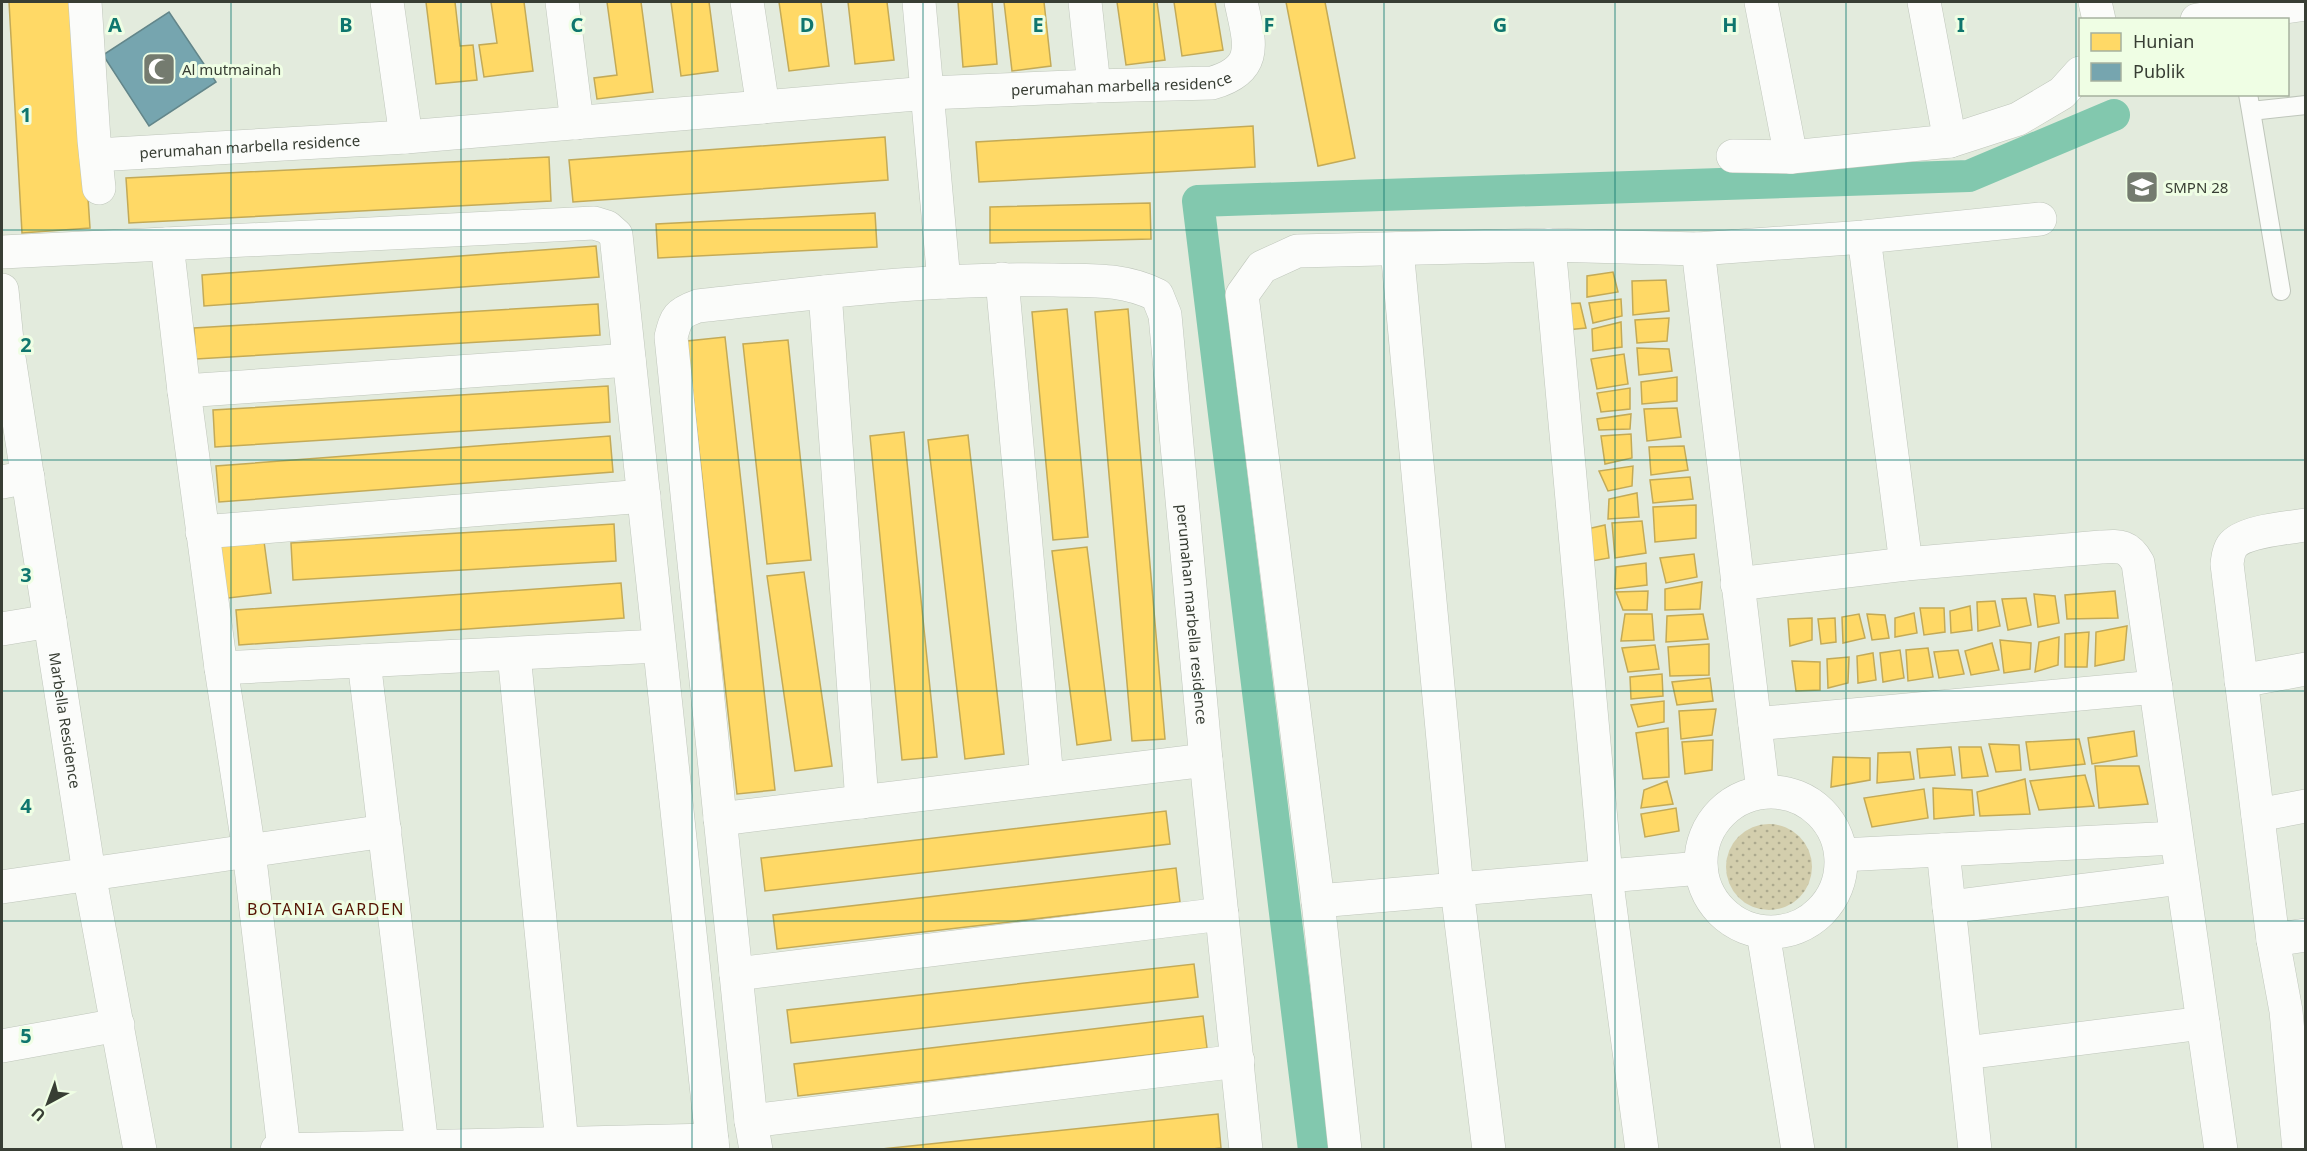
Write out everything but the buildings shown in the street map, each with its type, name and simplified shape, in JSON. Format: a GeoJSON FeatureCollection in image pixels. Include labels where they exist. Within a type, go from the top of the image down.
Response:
{"type":"FeatureCollection","features":[{"type":"Feature","properties":{"kind":"street"},"geometry":{"type":"LineString","coordinates":[[86,2],[99,188]]}},
{"type":"Feature","properties":{"kind":"street"},"geometry":{"type":"LineString","coordinates":[[387,2],[405,137]]}},
{"type":"Feature","properties":{"kind":"street"},"geometry":{"type":"LineString","coordinates":[[562,2],[577,123]]}},
{"type":"Feature","properties":{"kind":"street"},"geometry":{"type":"LineString","coordinates":[[747,2],[763,107]]}},
{"type":"Feature","properties":{"kind":"street"},"geometry":{"type":"LineString","coordinates":[[919,2],[944,282]]}},
{"type":"Feature","properties":{"kind":"street"},"geometry":{"type":"LineString","coordinates":[[1084,2],[1094,86]]}},
{"type":"Feature","properties":{"kind":"street","name":"perumahan marbella residence"},"geometry":{"type":"LineString","coordinates":[[96,155],[405,137],[928,93],[1212,83],[1228,78],[1242,66],[1250,51],[1241,2]]}},
{"type":"Feature","properties":{"kind":"street"},"geometry":{"type":"LineString","coordinates":[[1761,2],[1791,157]]}},
{"type":"Feature","properties":{"kind":"street"},"geometry":{"type":"LineString","coordinates":[[1924,2],[1950,141]]}},
{"type":"Feature","properties":{"kind":"street"},"geometry":{"type":"LineString","coordinates":[[2095,2],[2099,18]]}},
{"type":"Feature","properties":{"kind":"street"},"geometry":{"type":"LineString","coordinates":[[2205,18],[2234,11],[2306,4]]}},
{"type":"Feature","properties":{"kind":"street"},"geometry":{"type":"LineString","coordinates":[[1733,156],[1791,157],[1950,141],[2018,118],[2062,93],[2079,74]]}},
{"type":"Feature","properties":{"kind":"street"},"geometry":{"type":"LineString","coordinates":[[1345,1149],[1318,901],[1242,295],[1262,267],[1297,251],[1549,245],[1698,249],[1864,237],[2040,219]]}},
{"type":"Feature","properties":{"kind":"street"},"geometry":{"type":"LineString","coordinates":[[2,252],[594,223],[607,227],[616,235],[712,1145],[562,1144],[277,1149]]}},
{"type":"Feature","properties":{"kind":"street"},"geometry":{"type":"LineString","coordinates":[[1864,237],[1906,564]]}},
{"type":"Feature","properties":{"kind":"street"},"geometry":{"type":"LineString","coordinates":[[167,244],[202,532],[249,851],[284,1149]]}},
{"type":"Feature","properties":{"kind":"street"},"geometry":{"type":"LineString","coordinates":[[1549,245],[1606,876],[1642,1149]]}},
{"type":"Feature","properties":{"kind":"street"},"geometry":{"type":"LineString","coordinates":[[1397,249],[1457,889],[1489,1149]]}},
{"type":"Feature","properties":{"kind":"street"},"geometry":{"type":"LineString","coordinates":[[1698,249],[1763,792]]}},
{"type":"Feature","properties":{"kind":"street"},"geometry":{"type":"LineString","coordinates":[[1002,279],[1047,779]]}},
{"type":"Feature","properties":{"kind":"street","name":"perumahan marbella residence"},"geometry":{"type":"LineString","coordinates":[[720,819],[670,337],[675,321],[683,312],[698,306],[944,282],[1002,279],[1121,282],[1157,295],[1165,315],[1206,760],[1246,1149]]}},
{"type":"Feature","properties":{"kind":"street","name":"Marbella Residence"},"geometry":{"type":"LineString","coordinates":[[2,290],[15,479],[50,621],[89,873],[140,1149]]}},
{"type":"Feature","properties":{"kind":"street"},"geometry":{"type":"LineString","coordinates":[[825,292],[862,802]]}},
{"type":"Feature","properties":{"kind":"street"},"geometry":{"type":"LineString","coordinates":[[184,392],[629,360]]}},
{"type":"Feature","properties":{"kind":"street"},"geometry":{"type":"LineString","coordinates":[[202,532],[644,496]]}},
{"type":"Feature","properties":{"kind":"street"},"geometry":{"type":"LineString","coordinates":[[2301,1147],[2296,1009],[2273,940],[2229,584],[2228,553],[2233,544],[2242,537],[2306,525]]}},
{"type":"Feature","properties":{"kind":"street"},"geometry":{"type":"LineString","coordinates":[[1737,584],[1906,564],[2120,546],[2132,553],[2138,563],[2221,1149]]}},
{"type":"Feature","properties":{"kind":"street"},"geometry":{"type":"LineString","coordinates":[[2,630],[50,621]]}},
{"type":"Feature","properties":{"kind":"street"},"geometry":{"type":"LineString","coordinates":[[221,668],[659,646]]}},
{"type":"Feature","properties":{"kind":"street"},"geometry":{"type":"LineString","coordinates":[[514,654],[562,1144]]}},
{"type":"Feature","properties":{"kind":"street"},"geometry":{"type":"LineString","coordinates":[[364,661],[422,1146]]}},
{"type":"Feature","properties":{"kind":"street"},"geometry":{"type":"LineString","coordinates":[[2241,681],[2306,669]]}},
{"type":"Feature","properties":{"kind":"street"},"geometry":{"type":"LineString","coordinates":[[1755,724],[2156,687]]}},
{"type":"Feature","properties":{"kind":"street"},"geometry":{"type":"LineString","coordinates":[[1206,760],[720,819],[736,974],[754,1135],[1238,1061]]}},
{"type":"Feature","properties":{"kind":"street"},"geometry":{"type":"LineString","coordinates":[[1763,792],[1785,794],[1806,801],[1823,815],[1836,834],[1841,855],[1840,878],[1832,898],[1818,915],[1800,927],[1779,933],[1754,932],[1731,921],[1714,904],[1703,882],[1701,868],[1700,857],[1706,833],[1720,813],[1740,799],[1763,792]]}},
{"type":"Feature","properties":{"kind":"street"},"geometry":{"type":"LineString","coordinates":[[2258,815],[2306,806]]}},
{"type":"Feature","properties":{"kind":"street"},"geometry":{"type":"LineString","coordinates":[[2,886],[385,831]]}},
{"type":"Feature","properties":{"kind":"street"},"geometry":{"type":"LineString","coordinates":[[1841,855],[2176,838]]}},
{"type":"Feature","properties":{"kind":"street"},"geometry":{"type":"LineString","coordinates":[[1943,850],[1975,1149]]}},
{"type":"Feature","properties":{"kind":"street"},"geometry":{"type":"LineString","coordinates":[[1318,901],[1701,868]]}},
{"type":"Feature","properties":{"kind":"street"},"geometry":{"type":"LineString","coordinates":[[1949,907],[2182,879]]}},
{"type":"Feature","properties":{"kind":"street"},"geometry":{"type":"LineString","coordinates":[[736,974],[1222,914]]}},
{"type":"Feature","properties":{"kind":"street"},"geometry":{"type":"LineString","coordinates":[[1763,932],[1798,1149]]}},
{"type":"Feature","properties":{"kind":"street"},"geometry":{"type":"LineString","coordinates":[[2273,940],[2306,935]]}},
{"type":"Feature","properties":{"kind":"street"},"geometry":{"type":"LineString","coordinates":[[1965,1053],[2203,1023]]}},
{"type":"Feature","properties":{"kind":"street"},"geometry":{"type":"LineString","coordinates":[[2,1046],[118,1025]]}},
{"type":"Feature","properties":{"kind":"lane"},"geometry":{"type":"LineString","coordinates":[[2281,291],[2249,103],[2306,105]]}},
{"type":"Feature","properties":{"kind":"shaded area"},"geometry":{"type":"Polygon","coordinates":[[[1769,824],[1786,827],[1800,836],[1809,850],[1812,867],[1809,884],[1800,898],[1786,907],[1769,910],[1752,907],[1738,898],[1729,884],[1726,867],[1729,850],[1738,836],[1752,827],[1769,824]]]}},
{"type":"Feature","properties":{"kind":"waterway"},"geometry":{"type":"LineString","coordinates":[[1314,1150],[1198,201],[1969,176],[2114,115]]}},
{"type":"Feature","properties":{"kind":"place","name":"Al mutmainah"},"geometry":{"type":"Point","coordinates":[159,69]}},
{"type":"Feature","properties":{"kind":"place","name":"SMPN 28"},"geometry":{"type":"Point","coordinates":[2142,187]}},
{"type":"Feature","properties":{"kind":"district","name":"BOTANIA GARDEN"},"geometry":{"type":"Point","coordinates":[326,909]}}]}
